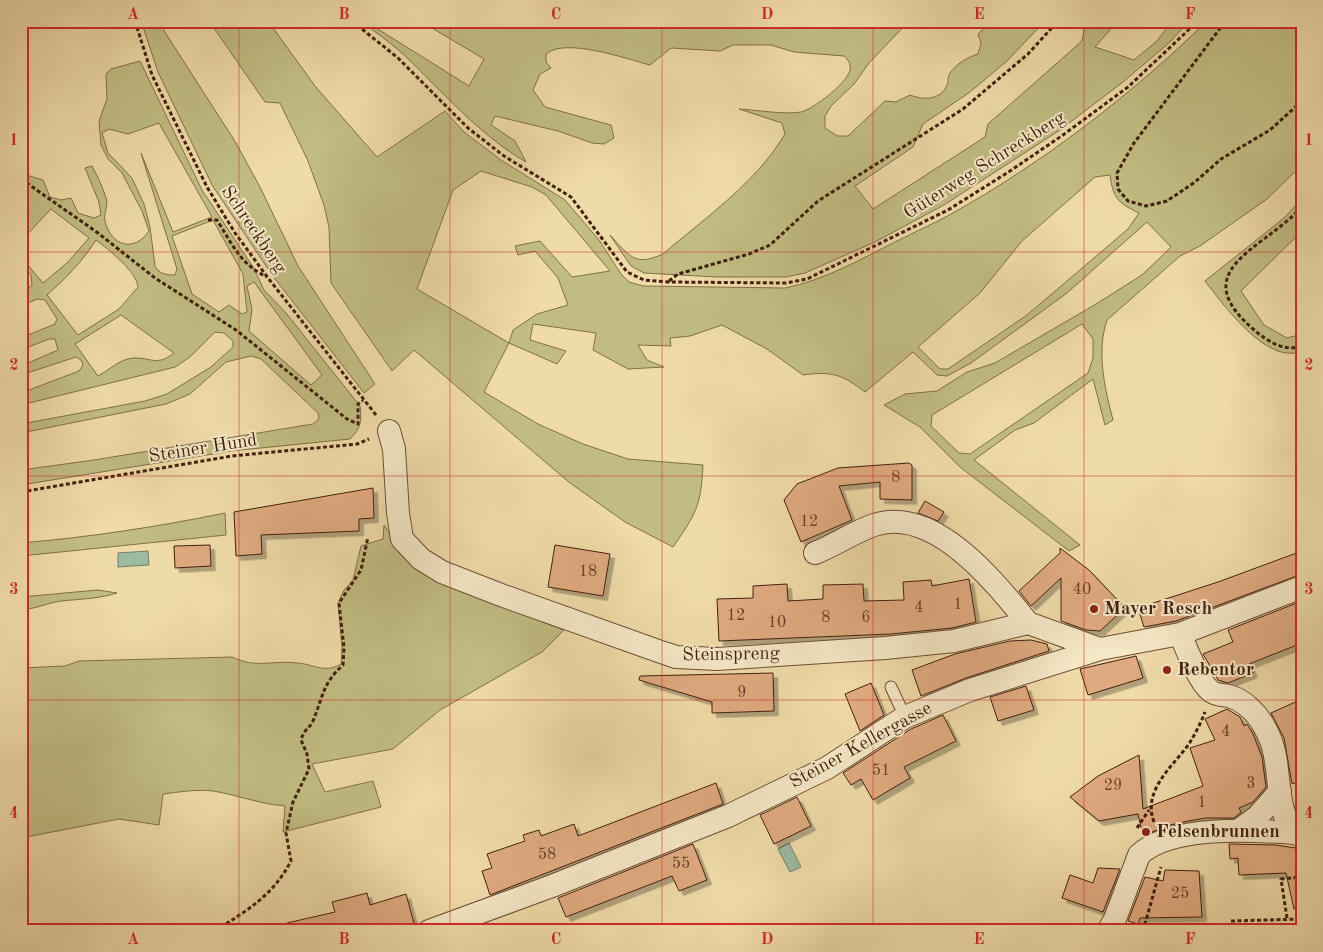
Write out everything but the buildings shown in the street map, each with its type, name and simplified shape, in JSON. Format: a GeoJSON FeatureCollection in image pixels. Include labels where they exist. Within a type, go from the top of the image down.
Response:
{"type":"FeatureCollection","features":[{"type":"Feature","properties":{"kind":"street","name":"Steinspreng"},"geometry":{"type":"LineString","coordinates":[[388,431],[394,449],[398,513],[402,539],[420,559],[442,572],[501,595],[676,657],[717,659],[885,648],[954,640],[1028,623]]}},
{"type":"Feature","properties":{"kind":"street"},"geometry":{"type":"LineString","coordinates":[[815,553],[874,525],[904,521],[930,530],[954,547],[997,585],[1028,623],[1100,649]]}},
{"type":"Feature","properties":{"kind":"street","name":"Steiner Kellergasse"},"geometry":{"type":"LineString","coordinates":[[428,931],[552,886],[728,816],[827,768],[905,717],[970,690],[1100,649],[1180,634],[1302,587]]}},
{"type":"Feature","properties":{"kind":"street"},"geometry":{"type":"LineString","coordinates":[[1180,634],[1204,684],[1214,693],[1240,700],[1265,727],[1274,748],[1279,769],[1282,808],[1286,822],[1298,834]]}},
{"type":"Feature","properties":{"kind":"street"},"geometry":{"type":"LineString","coordinates":[[1239,830],[1258,816],[1280,791]]}},
{"type":"Feature","properties":{"kind":"street"},"geometry":{"type":"LineString","coordinates":[[1108,931],[1115,919],[1139,855],[1147,847],[1161,841],[1239,830],[1298,834]]}},
{"type":"Feature","properties":{"kind":"lane"},"geometry":{"type":"LineString","coordinates":[[891,687],[905,717]]}},
{"type":"Feature","properties":{"kind":"path","name":"Schreckberg"},"geometry":{"type":"LineString","coordinates":[[135,21],[152,75],[207,187],[235,233],[388,431]]}},
{"type":"Feature","properties":{"kind":"path","name":"Güterweg Schreckberg"},"geometry":{"type":"LineString","coordinates":[[352,21],[398,58],[468,128],[504,156],[571,197],[627,272],[644,280],[668,282],[786,283],[807,279],[877,247],[948,210],[1063,135],[1128,87],[1198,21]]}},
{"type":"Feature","properties":{"kind":"path"},"geometry":{"type":"LineString","coordinates":[[632,21],[640,21]]}},
{"type":"Feature","properties":{"kind":"path"},"geometry":{"type":"LineString","coordinates":[[668,282],[678,274],[749,254],[770,245],[818,201],[963,109],[1028,54],[1058,21]]}},
{"type":"Feature","properties":{"kind":"path"},"geometry":{"type":"LineString","coordinates":[[1222,21],[1221,27],[1134,143],[1117,173],[1118,189],[1128,201],[1146,206],[1167,201],[1195,182],[1221,159],[1270,130],[1302,101]]}},
{"type":"Feature","properties":{"kind":"path"},"geometry":{"type":"LineString","coordinates":[[21,180],[98,233],[155,278],[236,330],[347,418],[358,424],[358,404],[363,400]]}},
{"type":"Feature","properties":{"kind":"path"},"geometry":{"type":"LineString","coordinates":[[1302,207],[1289,221],[1233,264],[1225,280],[1227,299],[1260,335],[1279,347],[1298,347],[1302,345]]}},
{"type":"Feature","properties":{"kind":"path"},"geometry":{"type":"LineString","coordinates":[[208,220],[217,220],[244,262],[252,270],[268,278]]}},
{"type":"Feature","properties":{"kind":"path","name":"Steiner Hund"},"geometry":{"type":"LineString","coordinates":[[21,492],[232,456],[357,444],[388,431]]}},
{"type":"Feature","properties":{"kind":"path"},"geometry":{"type":"LineString","coordinates":[[215,931],[255,906],[270,890],[291,861],[286,833],[293,802],[309,769],[307,754],[301,740],[304,730],[312,723],[320,697],[329,677],[343,665],[344,648],[339,603],[362,570],[368,537]]}},
{"type":"Feature","properties":{"kind":"path"},"geometry":{"type":"LineString","coordinates":[[1143,931],[1162,864],[1161,841],[1149,810],[1151,800],[1167,770],[1189,744],[1214,693]]}},
{"type":"Feature","properties":{"kind":"path"},"geometry":{"type":"LineString","coordinates":[[1286,918],[1281,879],[1302,877]]}},
{"type":"Feature","properties":{"kind":"path"},"geometry":{"type":"LineString","coordinates":[[1231,921],[1302,918]]}},
{"type":"Feature","properties":{"kind":"shaded area"},"geometry":{"type":"Polygon","coordinates":[[[141,21],[160,21],[161,26],[236,143],[260,187],[298,266],[375,384],[364,393],[272,275],[212,185],[158,72],[141,21]]]}},
{"type":"Feature","properties":{"kind":"shaded area"},"geometry":{"type":"Polygon","coordinates":[[[209,21],[268,21],[315,86],[377,157],[445,111],[464,132],[501,160],[565,200],[599,240],[621,274],[629,282],[643,286],[785,288],[814,280],[842,268],[944,218],[986,194],[1053,150],[1117,101],[1207,21],[1302,21],[1302,165],[1267,199],[1200,246],[1180,256],[1107,320],[1102,345],[1102,358],[1107,396],[1113,420],[1105,425],[1093,379],[1034,423],[1015,430],[974,460],[1080,545],[1069,551],[960,467],[920,427],[884,405],[905,394],[937,391],[967,372],[995,363],[1142,275],[1171,247],[1147,222],[1067,293],[971,363],[947,376],[937,375],[913,352],[865,392],[850,381],[836,375],[821,373],[803,375],[767,349],[722,325],[690,336],[670,338],[671,346],[638,345],[647,360],[664,367],[628,369],[593,350],[596,333],[533,324],[530,340],[566,351],[557,364],[509,343],[484,392],[538,424],[583,444],[628,459],[703,465],[701,490],[696,509],[673,547],[625,522],[570,483],[414,350],[392,371],[331,283],[329,227],[324,205],[308,161],[280,103],[265,102],[209,21]],[[481,171],[453,190],[417,289],[509,343],[513,330],[537,314],[568,305],[558,278],[535,251],[518,255],[515,246],[540,241],[572,277],[610,271],[546,195],[532,187],[481,171]],[[1110,175],[1095,177],[1022,241],[980,293],[918,347],[940,369],[948,369],[1027,315],[1128,229],[1139,213],[1121,203],[1113,189],[1110,175]],[[1082,324],[932,415],[931,426],[959,453],[970,454],[1088,373],[1093,358],[1093,339],[1082,324]]]}},
{"type":"Feature","properties":{"kind":"shaded area"},"geometry":{"type":"Polygon","coordinates":[[[361,21],[365,21],[469,86],[484,59],[420,21],[587,21],[636,27],[674,21],[909,21],[869,63],[854,84],[831,106],[825,116],[825,128],[837,136],[848,136],[885,101],[896,102],[910,95],[920,98],[931,98],[940,94],[947,85],[953,70],[962,61],[978,54],[981,43],[978,34],[991,21],[1045,21],[1007,61],[970,92],[923,124],[913,147],[855,186],[873,209],[985,137],[988,124],[1082,41],[1085,25],[1089,21],[1118,21],[1095,47],[1134,60],[1157,41],[1172,21],[1189,21],[1170,42],[1123,82],[1060,130],[944,205],[875,242],[805,273],[786,277],[717,277],[644,273],[631,266],[610,235],[633,257],[645,259],[663,254],[745,184],[773,152],[785,134],[782,123],[739,109],[788,113],[807,110],[830,94],[848,75],[850,65],[844,56],[794,52],[771,45],[733,45],[720,51],[671,48],[650,65],[612,54],[581,48],[555,49],[546,54],[546,62],[551,68],[540,74],[533,90],[545,107],[611,125],[614,138],[604,144],[592,143],[558,131],[495,116],[491,125],[515,141],[526,162],[508,151],[476,125],[403,54],[361,21]]]}},
{"type":"Feature","properties":{"kind":"shaded area"},"geometry":{"type":"Polygon","coordinates":[[[140,61],[202,190],[253,267],[264,290],[286,313],[360,406],[360,424],[350,439],[231,451],[21,485],[21,470],[313,424],[319,419],[318,413],[261,359],[251,356],[226,362],[190,394],[166,404],[21,433],[21,424],[145,401],[167,394],[211,367],[233,347],[233,341],[224,333],[215,332],[190,357],[175,367],[21,405],[21,393],[79,371],[83,365],[81,360],[76,357],[21,375],[21,366],[58,350],[55,339],[49,339],[21,350],[21,338],[55,324],[57,319],[45,300],[37,299],[21,306],[21,294],[32,285],[31,275],[21,266],[21,257],[43,283],[67,263],[89,238],[51,209],[21,241],[21,168],[23,174],[43,180],[50,197],[61,200],[71,198],[78,213],[94,218],[101,215],[99,202],[85,168],[92,166],[106,198],[105,221],[112,236],[124,244],[130,244],[143,238],[149,231],[142,211],[122,173],[108,159],[101,145],[99,121],[107,99],[106,74],[111,69],[140,61]],[[159,123],[128,134],[109,129],[102,133],[108,153],[132,178],[144,204],[150,227],[155,266],[163,274],[175,275],[177,269],[141,153],[173,232],[212,217],[159,123]],[[213,220],[172,236],[192,294],[219,312],[229,305],[242,314],[247,312],[243,274],[213,220]],[[96,240],[85,255],[47,295],[78,335],[119,309],[138,287],[133,275],[121,261],[96,240]],[[254,282],[247,286],[252,309],[249,331],[311,385],[322,375],[254,282]],[[121,315],[75,344],[98,376],[128,359],[163,360],[174,353],[121,315]]]}},
{"type":"Feature","properties":{"kind":"shaded area"},"geometry":{"type":"Polygon","coordinates":[[[1302,199],[1302,231],[1241,291],[1264,325],[1287,338],[1302,334],[1302,351],[1289,353],[1275,350],[1261,342],[1247,330],[1205,281],[1284,218],[1302,199]]]}},
{"type":"Feature","properties":{"kind":"shaded area"},"geometry":{"type":"Polygon","coordinates":[[[225,513],[226,535],[21,556],[21,543],[123,531],[225,513]]]}},
{"type":"Feature","properties":{"kind":"shaded area"},"geometry":{"type":"Polygon","coordinates":[[[384,525],[395,541],[438,582],[564,630],[542,652],[440,710],[393,749],[312,764],[325,792],[373,781],[381,807],[283,832],[285,806],[213,791],[188,791],[163,794],[159,825],[119,819],[21,838],[21,668],[65,666],[79,661],[232,657],[249,663],[288,662],[319,668],[335,667],[341,664],[342,648],[338,603],[344,590],[353,580],[361,546],[383,539],[384,525]]]}},
{"type":"Feature","properties":{"kind":"shaded area"},"geometry":{"type":"Polygon","coordinates":[[[148,551],[149,565],[118,567],[118,553],[148,551]]]}},
{"type":"Feature","properties":{"kind":"shaded area"},"geometry":{"type":"Polygon","coordinates":[[[98,590],[117,593],[96,598],[61,601],[21,610],[21,597],[98,590]]]}},
{"type":"Feature","properties":{"kind":"shaded area"},"geometry":{"type":"Polygon","coordinates":[[[789,843],[801,867],[790,872],[778,849],[789,843]]]}},
{"type":"Feature","properties":{"kind":"place","name":"Mayer Resch"},"geometry":{"type":"Point","coordinates":[1094,609]}},
{"type":"Feature","properties":{"kind":"place","name":"Rebentor"},"geometry":{"type":"Point","coordinates":[1167,670]}},
{"type":"Feature","properties":{"kind":"place","name":"Felsenbrunnen"},"geometry":{"type":"Point","coordinates":[1146,832]}}]}
